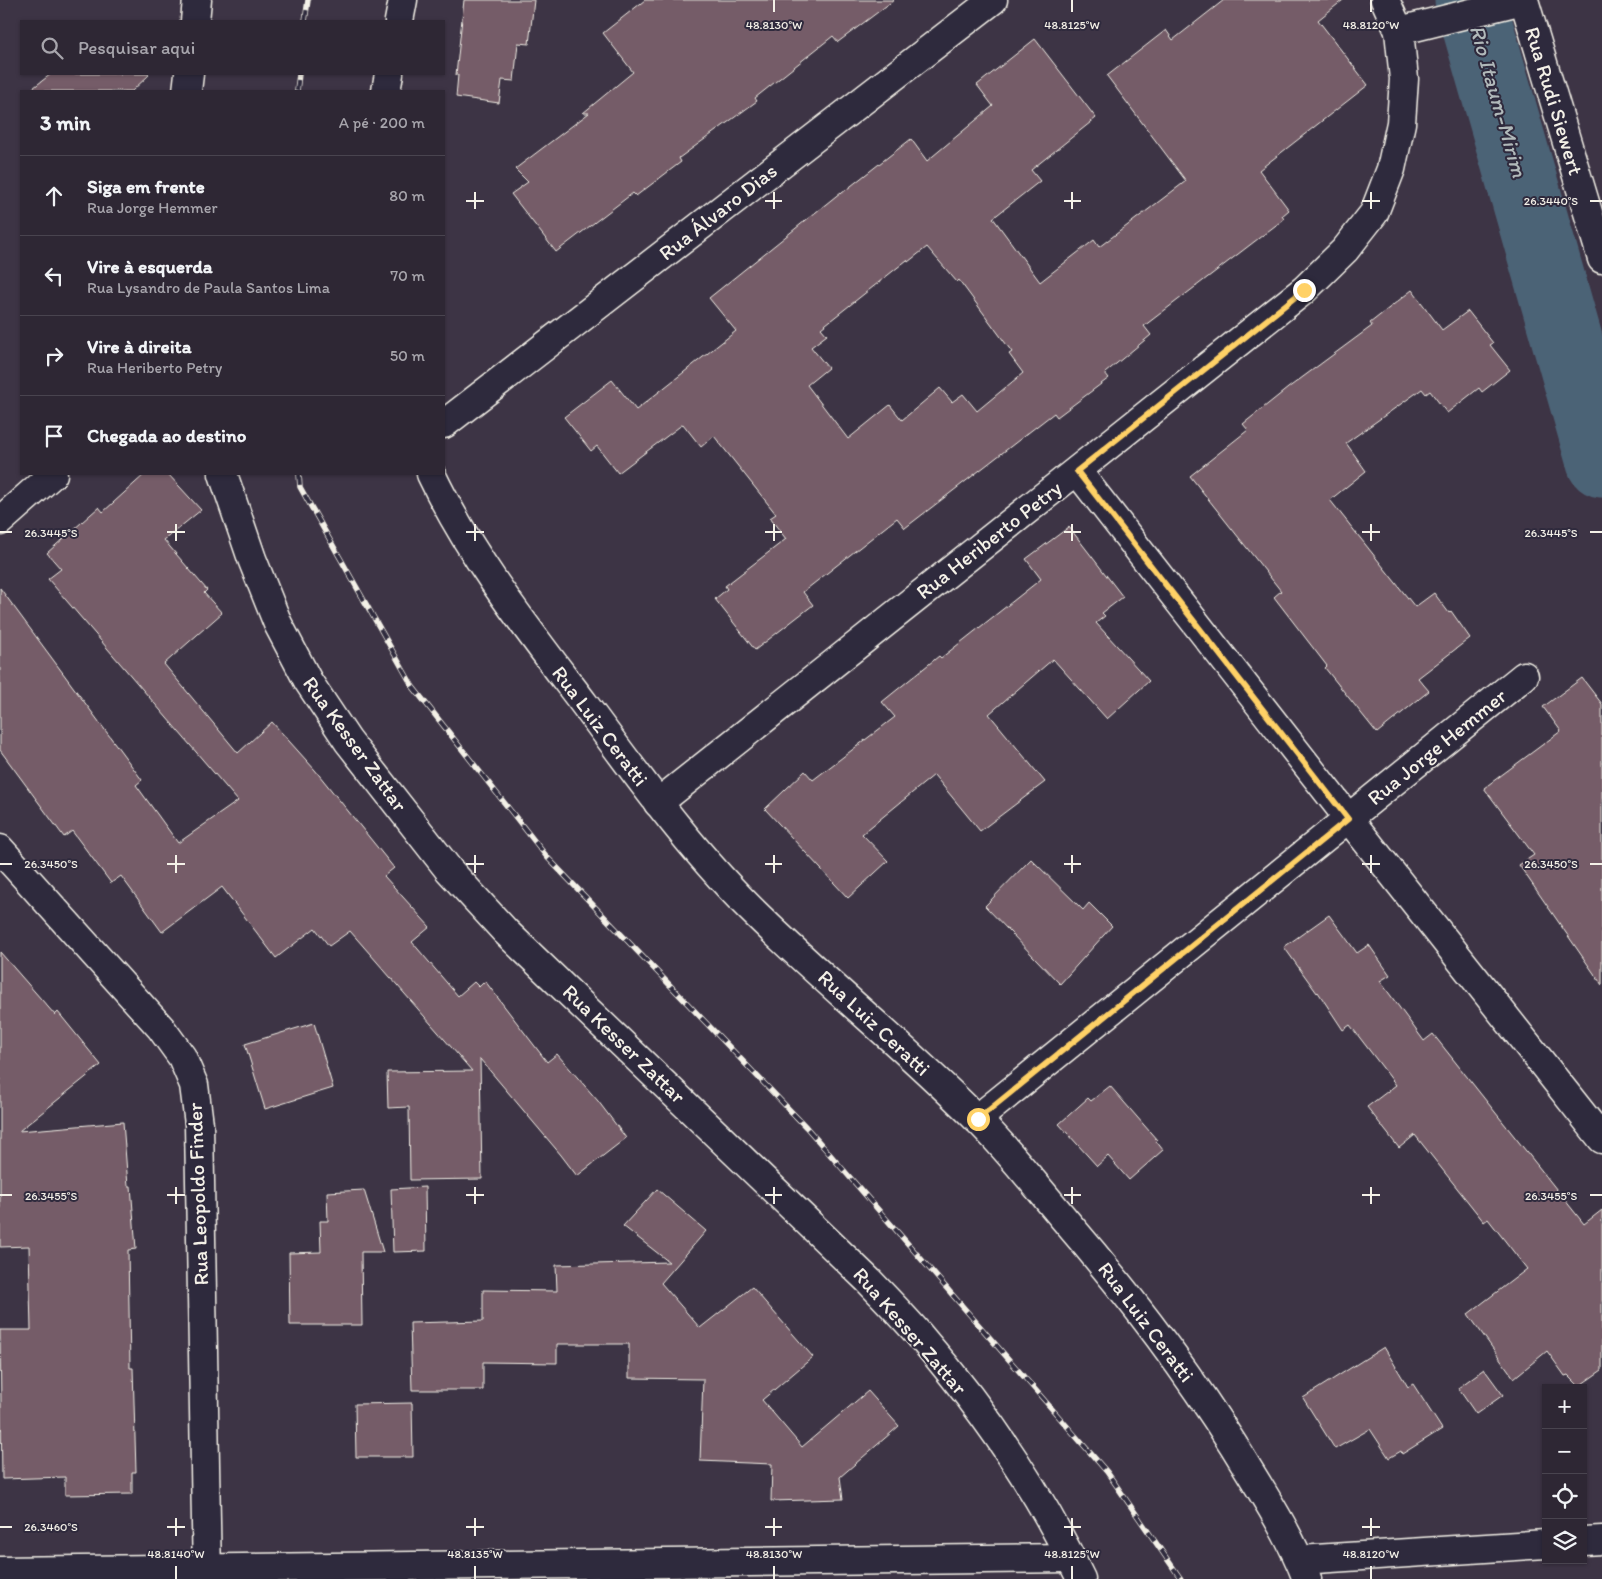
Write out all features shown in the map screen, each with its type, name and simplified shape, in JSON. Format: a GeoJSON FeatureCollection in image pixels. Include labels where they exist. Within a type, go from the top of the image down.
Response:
{"type":"FeatureCollection","features":[{"type":"Feature","properties":{"kind":"street"},"geometry":{"type":"LineString","coordinates":[[195,20],[197,0]]}},
{"type":"Feature","properties":{"kind":"street"},"geometry":{"type":"LineString","coordinates":[[399,20],[403,0]]}},
{"type":"Feature","properties":{"kind":"street","name":"Rua Álvaro Dias"},"geometry":{"type":"LineString","coordinates":[[445,423],[992,0]]}},
{"type":"Feature","properties":{"kind":"street","name":"Rua Heriberto Petry"},"geometry":{"type":"LineString","coordinates":[[658,803],[1304,290],[1345,250],[1374,213],[1391,169],[1400,123],[1404,79],[1399,31],[1385,0]]}},
{"type":"Feature","properties":{"kind":"street"},"geometry":{"type":"LineString","coordinates":[[1399,31],[1523,0]]}},
{"type":"Feature","properties":{"kind":"street","name":"Rua Rudi Siewert"},"geometry":{"type":"LineString","coordinates":[[1523,0],[1602,260]]}},
{"type":"Feature","properties":{"kind":"street"},"geometry":{"type":"LineString","coordinates":[[187,90],[189,75]]}},
{"type":"Feature","properties":{"kind":"street"},"geometry":{"type":"LineString","coordinates":[[386,90],[389,75]]}},
{"type":"Feature","properties":{"kind":"street"},"geometry":{"type":"LineString","coordinates":[[1077,471],[1348,819],[1602,1139]]}},
{"type":"Feature","properties":{"kind":"street"},"geometry":{"type":"LineString","coordinates":[[0,522],[52,475]]}},
{"type":"Feature","properties":{"kind":"street","name":"Rua Kesser Zattar"},"geometry":{"type":"LineString","coordinates":[[223,475],[252,559],[278,624],[308,682],[348,740],[449,870],[506,932],[869,1281],[921,1337],[986,1421],[1030,1485],[1076,1568]]}},
{"type":"Feature","properties":{"kind":"street","name":"Rua Luiz Ceratti"},"geometry":{"type":"LineString","coordinates":[[432,475],[469,544],[518,616],[658,803],[712,868],[761,919],[978,1119],[1116,1278],[1165,1343],[1220,1422],[1260,1487],[1304,1570]]}},
{"type":"Feature","properties":{"kind":"street","name":"Rua Jorge Hemmer"},"geometry":{"type":"LineString","coordinates":[[978,1119],[1524,676]]}},
{"type":"Feature","properties":{"kind":"street","name":"Rua Leopoldo Finder"},"geometry":{"type":"LineString","coordinates":[[2,855],[161,1028],[182,1057],[194,1085],[200,1124],[207,1574]]}},
{"type":"Feature","properties":{"kind":"street"},"geometry":{"type":"LineString","coordinates":[[1587,1541],[1602,1540]]}},
{"type":"Feature","properties":{"kind":"street"},"geometry":{"type":"LineString","coordinates":[[1304,1570],[1542,1544]]}},
{"type":"Feature","properties":{"kind":"street"},"geometry":{"type":"LineString","coordinates":[[0,1571],[207,1574],[1076,1568]]}},
{"type":"Feature","properties":{"kind":"building"},"geometry":{"type":"Polygon","coordinates":[[[464,0],[534,0],[529,44],[518,43],[514,81],[502,80],[499,103],[456,97],[458,75],[456,75],[464,0]]]}},
{"type":"Feature","properties":{"kind":"building"},"geometry":{"type":"Polygon","coordinates":[[[645,0],[894,0],[838,42],[833,36],[755,98],[757,101],[679,158],[681,162],[636,196],[633,193],[556,252],[511,194],[528,182],[515,169],[589,113],[583,113],[633,72],[603,33],[645,0]]]}},
{"type":"Feature","properties":{"kind":"building"},"geometry":{"type":"Polygon","coordinates":[[[1224,0],[1343,0],[1318,20],[1368,85],[1259,170],[1289,210],[1282,216],[1284,219],[1144,326],[1151,335],[1105,373],[1109,378],[1057,417],[1054,413],[905,528],[897,518],[803,592],[813,605],[755,650],[715,599],[727,589],[725,586],[786,539],[770,518],[776,514],[714,436],[701,447],[683,424],[618,473],[597,446],[591,451],[564,417],[612,380],[636,410],[736,331],[709,298],[841,192],[911,139],[927,161],[993,106],[977,85],[1035,39],[1096,118],[1031,170],[1040,181],[993,218],[1040,282],[1094,240],[1099,247],[1186,181],[1107,76],[1166,30],[1173,40],[1224,0]],[[927,247],[908,262],[907,260],[821,328],[827,335],[811,347],[828,368],[807,385],[848,439],[890,405],[902,420],[940,388],[952,402],[963,394],[977,411],[1023,373],[1009,354],[1012,352],[959,280],[957,282],[927,247]]]}},
{"type":"Feature","properties":{"kind":"building"},"geometry":{"type":"Polygon","coordinates":[[[50,75],[149,75],[133,90],[30,90],[50,75]]]}},
{"type":"Feature","properties":{"kind":"building"},"geometry":{"type":"Polygon","coordinates":[[[1412,290],[1442,330],[1468,311],[1493,343],[1490,345],[1510,370],[1482,392],[1479,388],[1447,413],[1430,391],[1426,394],[1422,389],[1346,443],[1366,471],[1330,500],[1415,607],[1434,593],[1449,613],[1451,611],[1470,638],[1418,678],[1429,691],[1377,733],[1325,668],[1327,666],[1274,597],[1281,591],[1190,476],[1248,430],[1243,424],[1372,326],[1370,323],[1412,290]]]}},
{"type":"Feature","properties":{"kind":"building"},"geometry":{"type":"Polygon","coordinates":[[[144,475],[169,475],[201,510],[164,540],[207,590],[204,593],[222,613],[164,664],[238,753],[272,722],[315,770],[394,868],[384,876],[430,927],[412,942],[458,996],[474,982],[479,987],[485,981],[547,1062],[557,1054],[598,1101],[626,1138],[577,1176],[480,1059],[482,1179],[410,1180],[409,1107],[388,1108],[387,1072],[472,1071],[350,931],[329,946],[315,928],[276,958],[222,887],[162,932],[121,876],[111,883],[72,831],[64,837],[0,750],[0,588],[142,780],[136,785],[178,843],[238,801],[48,579],[61,569],[47,553],[99,507],[103,512],[144,475]]]}},
{"type":"Feature","properties":{"kind":"building"},"geometry":{"type":"Polygon","coordinates":[[[1069,527],[1123,597],[1102,613],[1105,616],[1096,623],[1149,681],[1107,719],[1053,659],[989,714],[1045,782],[980,831],[934,775],[862,834],[888,861],[848,898],[765,809],[805,771],[813,780],[895,717],[882,702],[939,656],[941,658],[1041,579],[1026,559],[1069,527]]]}},
{"type":"Feature","properties":{"kind":"building"},"geometry":{"type":"Polygon","coordinates":[[[1582,678],[1602,704],[1602,985],[1519,865],[1534,855],[1484,788],[1561,731],[1543,707],[1582,678]]]}},
{"type":"Feature","properties":{"kind":"building"},"geometry":{"type":"Polygon","coordinates":[[[1031,859],[1083,910],[1089,903],[1112,926],[1060,984],[985,906],[1031,859]]]}},
{"type":"Feature","properties":{"kind":"building"},"geometry":{"type":"Polygon","coordinates":[[[1329,915],[1357,953],[1369,945],[1390,975],[1380,981],[1424,1041],[1433,1034],[1584,1224],[1602,1210],[1602,1370],[1582,1384],[1577,1384],[1568,1375],[1565,1376],[1547,1351],[1514,1378],[1468,1314],[1527,1269],[1488,1219],[1484,1222],[1415,1135],[1399,1148],[1367,1107],[1396,1085],[1350,1025],[1343,1030],[1318,992],[1284,947],[1329,915]]]}},
{"type":"Feature","properties":{"kind":"building"},"geometry":{"type":"Polygon","coordinates":[[[0,952],[55,1015],[58,1012],[101,1065],[19,1131],[123,1122],[128,1186],[131,1186],[136,1249],[128,1250],[130,1368],[133,1368],[136,1472],[132,1472],[132,1494],[65,1495],[65,1477],[2,1479],[0,1330],[31,1330],[29,1246],[0,1247],[0,952]]]}},
{"type":"Feature","properties":{"kind":"building"},"geometry":{"type":"Polygon","coordinates":[[[314,1023],[333,1088],[265,1109],[245,1044],[314,1023]]]}},
{"type":"Feature","properties":{"kind":"building"},"geometry":{"type":"Polygon","coordinates":[[[1110,1086],[1157,1140],[1163,1150],[1129,1180],[1108,1156],[1097,1166],[1059,1124],[1088,1098],[1091,1101],[1110,1086]]]}},
{"type":"Feature","properties":{"kind":"building"},"geometry":{"type":"Polygon","coordinates":[[[425,1187],[426,1251],[393,1252],[391,1189],[425,1187]]]}},
{"type":"Feature","properties":{"kind":"building"},"geometry":{"type":"Polygon","coordinates":[[[657,1189],[706,1231],[661,1283],[700,1328],[752,1287],[813,1357],[762,1400],[802,1447],[868,1391],[899,1426],[840,1477],[843,1499],[771,1501],[772,1464],[700,1461],[703,1379],[629,1378],[629,1344],[557,1344],[557,1363],[483,1362],[483,1390],[412,1390],[410,1323],[483,1321],[483,1290],[557,1291],[556,1265],[669,1262],[623,1226],[657,1189]]]}},
{"type":"Feature","properties":{"kind":"building"},"geometry":{"type":"Polygon","coordinates":[[[364,1190],[383,1252],[361,1252],[362,1325],[290,1325],[289,1253],[321,1252],[320,1221],[328,1221],[327,1192],[364,1190]]]}},
{"type":"Feature","properties":{"kind":"building"},"geometry":{"type":"Polygon","coordinates":[[[1384,1347],[1408,1387],[1413,1384],[1442,1429],[1402,1454],[1401,1451],[1389,1458],[1370,1429],[1335,1449],[1303,1398],[1384,1347]]]}},
{"type":"Feature","properties":{"kind":"building"},"geometry":{"type":"Polygon","coordinates":[[[1484,1369],[1503,1395],[1476,1414],[1458,1388],[1484,1369]]]}},
{"type":"Feature","properties":{"kind":"building"},"geometry":{"type":"Polygon","coordinates":[[[412,1403],[413,1457],[356,1457],[355,1404],[412,1403]]]}},
{"type":"Feature","properties":{"kind":"waterway","name":"Rio Itaum-Mirim"},"geometry":{"type":"LineString","coordinates":[[1470,0],[1602,462]]}},
{"type":"Feature","properties":{"kind":"railway"},"geometry":{"type":"LineString","coordinates":[[305,20],[308,0]]}},
{"type":"Feature","properties":{"kind":"railway"},"geometry":{"type":"LineString","coordinates":[[297,90],[299,75]]}},
{"type":"Feature","properties":{"kind":"railway"},"geometry":{"type":"LineString","coordinates":[[299,475],[300,487],[413,687],[547,857],[806,1127],[1107,1472],[1181,1579]]}},
{"type":"Feature","properties":{"kind":"route"},"geometry":{"type":"LineString","coordinates":[[978,1119],[1348,819],[1077,471],[1304,290]]}}]}
